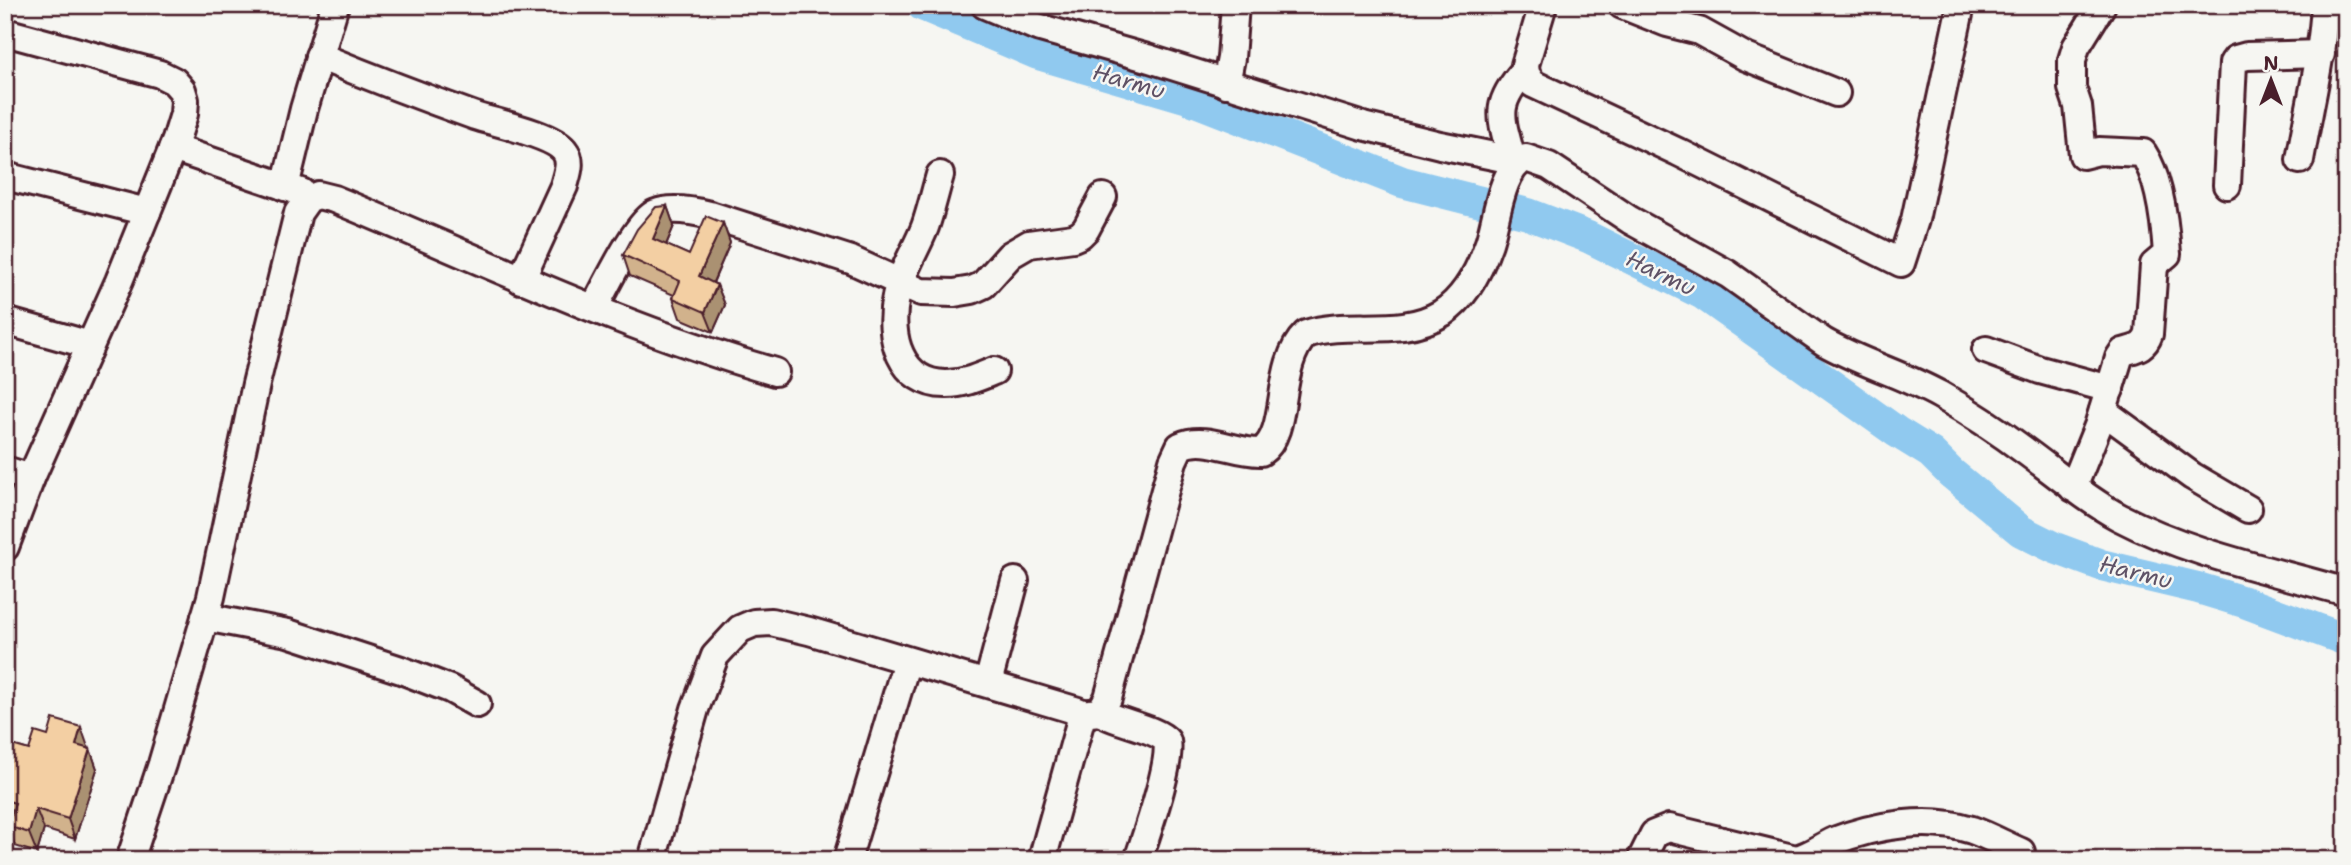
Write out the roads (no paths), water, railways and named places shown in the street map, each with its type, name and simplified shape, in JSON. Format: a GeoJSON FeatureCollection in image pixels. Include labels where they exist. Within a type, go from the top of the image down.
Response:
{"type":"FeatureCollection","features":[{"type":"Feature","properties":{"kind":"street"},"geometry":{"type":"LineString","coordinates":[[285,187],[335,5]]}},
{"type":"Feature","properties":{"kind":"street"},"geometry":{"type":"LineString","coordinates":[[985,5],[1037,27],[1147,58],[1375,129],[1512,167],[1526,158],[1535,159],[1630,220],[1728,274],[1839,351],[1912,380],[1956,404],[2017,445],[2073,488],[2120,517],[2233,561],[2346,592]]}},
{"type":"Feature","properties":{"kind":"street"},"geometry":{"type":"LineString","coordinates":[[1226,84],[1235,5]]}},
{"type":"Feature","properties":{"kind":"street"},"geometry":{"type":"LineString","coordinates":[[1543,5],[1525,70],[1528,79],[1539,88],[1678,152],[1901,263],[1914,220],[1961,5]]}},
{"type":"Feature","properties":{"kind":"street"},"geometry":{"type":"LineString","coordinates":[[1622,5],[1667,23],[1699,31],[1754,61],[1836,93]]}},
{"type":"Feature","properties":{"kind":"street"},"geometry":{"type":"LineString","coordinates":[[2073,488],[2123,352],[2141,348],[2146,343],[2154,265],[2166,254],[2165,227],[2151,164],[2143,153],[2099,151],[2082,155],[2078,106],[2072,88],[2072,60],[2076,47],[2102,5]]}},
{"type":"Feature","properties":{"kind":"street"},"geometry":{"type":"LineString","coordinates":[[2300,160],[2321,54],[2325,5]]}},
{"type":"Feature","properties":{"kind":"street"},"geometry":{"type":"LineString","coordinates":[[5,32],[138,67],[174,81],[182,90],[185,100],[184,114],[173,148],[120,281],[32,478],[5,547]]}},
{"type":"Feature","properties":{"kind":"street"},"geometry":{"type":"LineString","coordinates":[[2227,186],[2233,62],[2247,56],[2321,54]]}},
{"type":"Feature","properties":{"kind":"street"},"geometry":{"type":"LineString","coordinates":[[319,56],[463,111],[546,138],[566,152],[568,170],[564,186],[521,280]]}},
{"type":"Feature","properties":{"kind":"street"},"geometry":{"type":"LineString","coordinates":[[1042,860],[1080,723],[1108,698],[1172,461],[1180,446],[1200,441],[1249,452],[1261,452],[1273,440],[1292,352],[1306,334],[1336,328],[1401,327],[1440,314],[1458,302],[1489,245],[1512,167],[1500,111],[1513,83],[1525,70]]}},
{"type":"Feature","properties":{"kind":"street"},"geometry":{"type":"LineString","coordinates":[[173,148],[313,196],[334,199],[521,280],[701,350],[775,372]]}},
{"type":"Feature","properties":{"kind":"street"},"geometry":{"type":"LineString","coordinates":[[940,175],[924,228],[900,282],[893,313],[899,356],[910,372],[933,383],[959,383],[994,371]]}},
{"type":"Feature","properties":{"kind":"street"},"geometry":{"type":"LineString","coordinates":[[5,176],[147,212]]}},
{"type":"Feature","properties":{"kind":"street"},"geometry":{"type":"LineString","coordinates":[[130,860],[155,787],[205,617],[256,384],[300,207],[313,196]]}},
{"type":"Feature","properties":{"kind":"street"},"geometry":{"type":"LineString","coordinates":[[594,308],[642,224],[649,216],[664,211],[699,212],[731,221],[851,260],[921,292],[954,293],[982,285],[1019,249],[1042,241],[1073,238],[1080,234],[1086,229],[1103,197]]}},
{"type":"Feature","properties":{"kind":"street"},"geometry":{"type":"LineString","coordinates":[[5,321],[90,345]]}},
{"type":"Feature","properties":{"kind":"street"},"geometry":{"type":"LineString","coordinates":[[1986,350],[2040,370],[2107,400],[2192,476],[2248,509]]}},
{"type":"Feature","properties":{"kind":"street"},"geometry":{"type":"LineString","coordinates":[[5,470],[32,478]]}},
{"type":"Feature","properties":{"kind":"street"},"geometry":{"type":"LineString","coordinates":[[988,683],[1015,581]]}},
{"type":"Feature","properties":{"kind":"street"},"geometry":{"type":"LineString","coordinates":[[205,617],[288,633],[401,670],[450,689],[477,704]]}},
{"type":"Feature","properties":{"kind":"street"},"geometry":{"type":"LineString","coordinates":[[652,860],[706,675],[715,656],[740,629],[771,622],[1156,733],[1167,741],[1168,752],[1138,860]]}},
{"type":"Feature","properties":{"kind":"street"},"geometry":{"type":"LineString","coordinates":[[847,860],[907,661]]}},
{"type":"Feature","properties":{"kind":"street"},"geometry":{"type":"LineString","coordinates":[[1642,860],[1654,834],[1669,828],[1796,859],[1805,857],[1833,841],[1898,825],[1924,823],[1958,826],[2021,852]]}},
{"type":"Feature","properties":{"kind":"waterway","name":"Harmu"},"geometry":{"type":"LineString","coordinates":[[922,5],[1038,54],[1188,98],[1402,182],[1528,214],[1588,237],[1703,294],[1897,432],[1931,453],[2021,531],[2055,548],[2101,565],[2244,602],[2346,640]]}}]}
